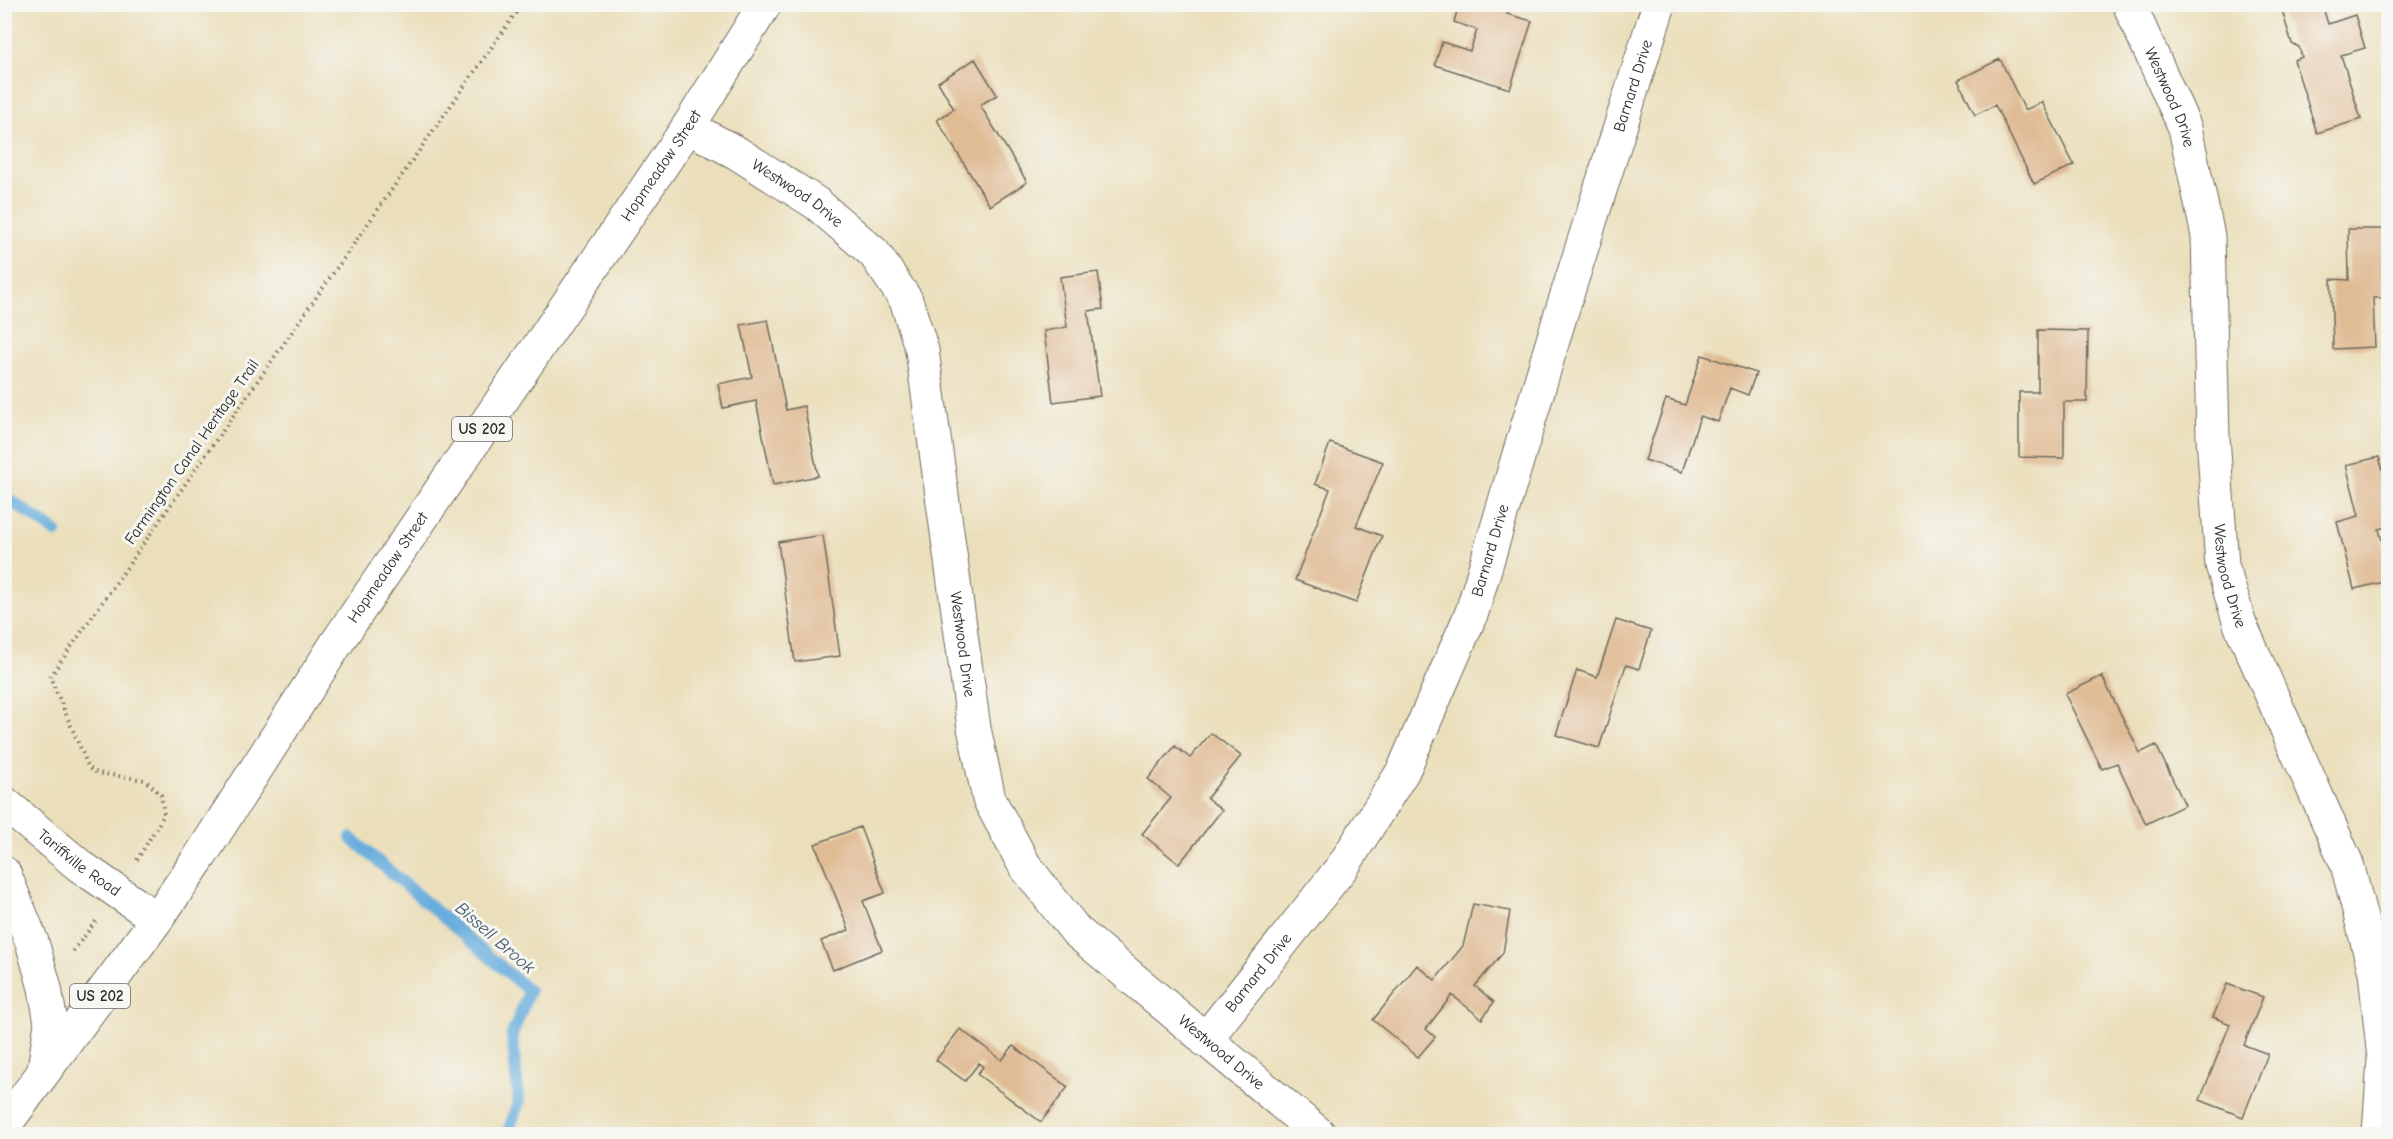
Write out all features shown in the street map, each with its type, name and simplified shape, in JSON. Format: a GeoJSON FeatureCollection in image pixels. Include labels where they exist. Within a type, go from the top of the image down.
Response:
{"type":"FeatureCollection","features":[{"type":"Feature","properties":{"kind":"main road","name":"Hopmeadow Street"},"geometry":{"type":"LineString","coordinates":[[4,1126],[157,919],[201,855],[338,641],[688,127],[765,4]]}},
{"type":"Feature","properties":{"kind":"main road","name":"Barnard Drive"},"geometry":{"type":"LineString","coordinates":[[1205,1040],[1342,866],[1403,771],[1472,612],[1559,320],[1659,4]]}},
{"type":"Feature","properties":{"kind":"main road","name":"Westwood Drive"},"geometry":{"type":"LineString","coordinates":[[2129,4],[2184,128],[2208,236],[2213,437],[2222,565],[2240,624],[2347,864],[2375,972],[2384,1059],[2379,1134]]}},
{"type":"Feature","properties":{"kind":"main road","name":"Westwood Drive"},"geometry":{"type":"LineString","coordinates":[[688,127],[737,153],[816,203],[874,253],[906,300],[922,350],[974,728],[989,799],[1025,866],[1076,931],[1318,1134]]}},
{"type":"Feature","properties":{"kind":"main road","name":"Tariffville Road"},"geometry":{"type":"LineString","coordinates":[[4,803],[80,866],[157,919]]}},
{"type":"Feature","properties":{"kind":"main road"},"geometry":{"type":"LineString","coordinates":[[4,873],[32,942],[45,988],[51,1023],[43,1074]]}},
{"type":"Feature","properties":{"kind":"path","name":"Farmington Canal Heritage Trail"},"geometry":{"type":"LineString","coordinates":[[118,892],[164,815],[161,795],[145,780],[97,773],[89,768],[50,677],[522,4]]}},
{"type":"Feature","properties":{"kind":"building"},"geometry":{"type":"Polygon","coordinates":[[[1459,4],[1510,4],[1507,14],[1532,21],[1510,89],[1435,65],[1442,42],[1470,51],[1477,30],[1454,22],[1459,4]]]}},
{"type":"Feature","properties":{"kind":"building"},"geometry":{"type":"Polygon","coordinates":[[[2280,4],[2322,4],[2328,24],[2355,15],[2365,48],[2341,55],[2361,119],[2317,133],[2294,60],[2302,57],[2299,47],[2292,44],[2280,4]]]}},
{"type":"Feature","properties":{"kind":"building"},"geometry":{"type":"Polygon","coordinates":[[[975,59],[997,95],[980,105],[1027,182],[990,206],[937,120],[954,109],[938,82],[975,59]]]}},
{"type":"Feature","properties":{"kind":"building"},"geometry":{"type":"Polygon","coordinates":[[[2000,59],[2025,110],[2042,102],[2074,165],[2034,184],[1995,105],[1975,115],[1958,80],[2000,59]]]}},
{"type":"Feature","properties":{"kind":"building"},"geometry":{"type":"Polygon","coordinates":[[[2348,229],[2388,229],[2388,298],[2373,298],[2375,347],[2333,349],[2331,279],[2349,280],[2348,229]]]}},
{"type":"Feature","properties":{"kind":"building"},"geometry":{"type":"Polygon","coordinates":[[[1098,272],[1103,309],[1088,311],[1100,396],[1053,402],[1044,331],[1067,327],[1060,277],[1098,272]]]}},
{"type":"Feature","properties":{"kind":"building"},"geometry":{"type":"Polygon","coordinates":[[[768,320],[786,410],[804,406],[818,476],[773,485],[756,401],[723,408],[718,384],[752,377],[741,325],[768,320]]]}},
{"type":"Feature","properties":{"kind":"building"},"geometry":{"type":"Polygon","coordinates":[[[2038,330],[2088,331],[2087,402],[2064,402],[2064,458],[2019,457],[2019,392],[2038,392],[2038,330]]]}},
{"type":"Feature","properties":{"kind":"building"},"geometry":{"type":"Polygon","coordinates":[[[1702,355],[1756,373],[1748,395],[1730,388],[1718,422],[1700,416],[1682,472],[1645,460],[1666,399],[1685,405],[1702,355]]]}},
{"type":"Feature","properties":{"kind":"building"},"geometry":{"type":"Polygon","coordinates":[[[1330,443],[1383,462],[1356,526],[1382,536],[1356,603],[1295,580],[1330,489],[1315,484],[1330,443]]]}},
{"type":"Feature","properties":{"kind":"building"},"geometry":{"type":"Polygon","coordinates":[[[2379,457],[2388,488],[2388,527],[2379,529],[2388,566],[2388,581],[2354,589],[2337,522],[2359,516],[2346,465],[2379,457]]]}},
{"type":"Feature","properties":{"kind":"building"},"geometry":{"type":"Polygon","coordinates":[[[823,535],[840,656],[795,662],[778,542],[823,535]]]}},
{"type":"Feature","properties":{"kind":"building"},"geometry":{"type":"Polygon","coordinates":[[[1616,620],[1651,631],[1639,669],[1626,665],[1599,748],[1556,735],[1577,670],[1597,677],[1616,620]]]}},
{"type":"Feature","properties":{"kind":"building"},"geometry":{"type":"Polygon","coordinates":[[[2102,676],[2140,753],[2156,745],[2185,805],[2146,824],[2117,763],[2102,769],[2065,694],[2102,676]]]}},
{"type":"Feature","properties":{"kind":"building"},"geometry":{"type":"Polygon","coordinates":[[[1211,733],[1241,756],[1207,798],[1222,810],[1179,864],[1142,834],[1171,798],[1148,779],[1175,746],[1190,758],[1211,733]]]}},
{"type":"Feature","properties":{"kind":"building"},"geometry":{"type":"Polygon","coordinates":[[[860,827],[885,893],[863,901],[882,950],[833,970],[821,941],[849,930],[815,844],[860,827]]]}},
{"type":"Feature","properties":{"kind":"building"},"geometry":{"type":"Polygon","coordinates":[[[1473,904],[1510,911],[1503,953],[1475,986],[1494,1002],[1482,1019],[1452,995],[1426,1029],[1435,1037],[1418,1057],[1373,1020],[1417,965],[1435,980],[1463,946],[1473,904]]]}},
{"type":"Feature","properties":{"kind":"building"},"geometry":{"type":"Polygon","coordinates":[[[2227,984],[2263,997],[2244,1045],[2268,1054],[2243,1117],[2200,1100],[2230,1024],[2213,1017],[2227,984]]]}},
{"type":"Feature","properties":{"kind":"building"},"geometry":{"type":"Polygon","coordinates":[[[960,1029],[1002,1060],[1013,1046],[1068,1087],[1041,1122],[977,1074],[983,1067],[979,1063],[965,1081],[936,1060],[960,1029]]]}},
{"type":"Feature","properties":{"kind":"waterway","name":"Bissell Brook"},"geometry":{"type":"LineString","coordinates":[[4,496],[56,532]]}},
{"type":"Feature","properties":{"kind":"waterway","name":"Bissell Brook"},"geometry":{"type":"LineString","coordinates":[[351,838],[529,991],[512,1035],[519,1102],[507,1134]]}}]}
